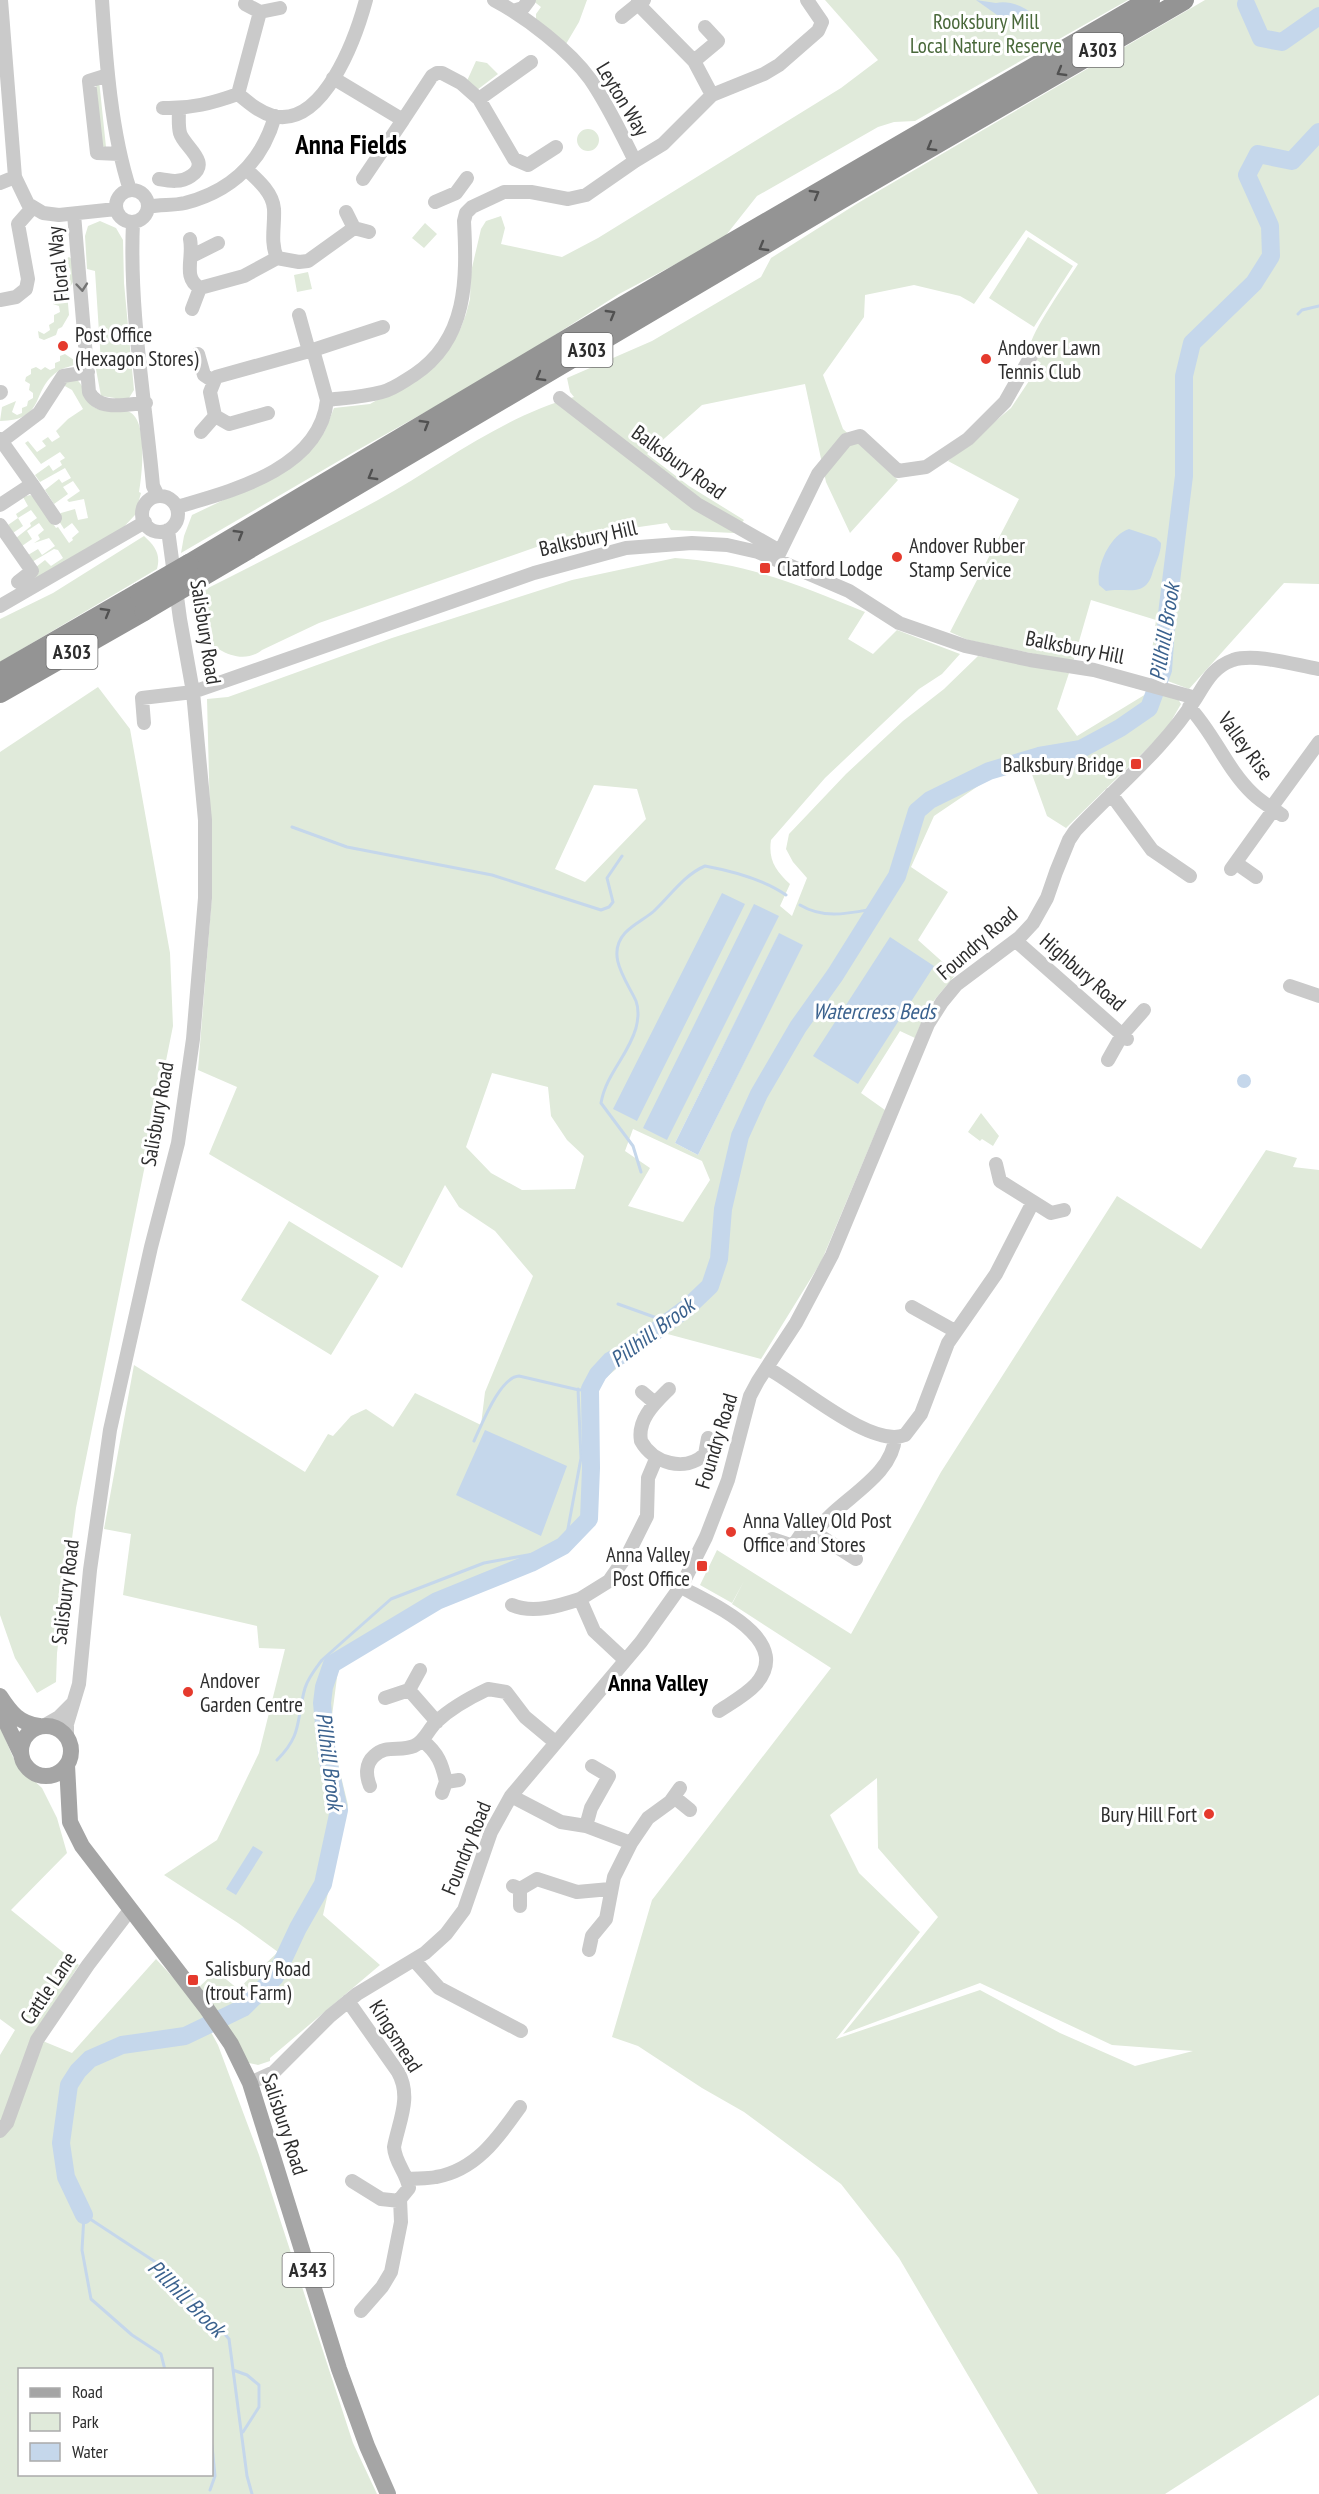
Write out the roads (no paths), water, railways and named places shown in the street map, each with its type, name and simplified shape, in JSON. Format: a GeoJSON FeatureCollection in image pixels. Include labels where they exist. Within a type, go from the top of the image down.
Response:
{"type":"FeatureCollection","features":[{"type":"Feature","properties":{"kind":"highway","name":"A303"},"geometry":{"type":"LineString","coordinates":[[1008,93],[1150,0]]}},
{"type":"Feature","properties":{"kind":"highway","name":"A303"},"geometry":{"type":"LineString","coordinates":[[0,693],[22,681],[141,602],[591,325],[1008,93],[1185,0]]}},
{"type":"Feature","properties":{"kind":"highway","name":"A303"},"geometry":{"type":"LineString","coordinates":[[0,672],[141,602]]}},
{"type":"Feature","properties":{"kind":"highway"},"geometry":{"type":"LineString","coordinates":[[0,703],[22,681]]}},
{"type":"Feature","properties":{"kind":"main road"},"geometry":{"type":"LineString","coordinates":[[0,1696],[15,1717],[29,1724],[54,1726],[67,1736],[72,1752],[67,1765],[56,1774],[41,1775],[28,1768],[0,1710]]}},
{"type":"Feature","properties":{"kind":"main road"},"geometry":{"type":"LineString","coordinates":[[21,1754],[21,1747],[27,1734],[42,1726]]}},
{"type":"Feature","properties":{"kind":"main road","name":"Salisbury Road"},"geometry":{"type":"LineString","coordinates":[[67,1765],[70,1822],[82,1846],[207,2009],[231,2044],[250,2083],[339,2370],[367,2446],[388,2494]]}},
{"type":"Feature","properties":{"kind":"main road","name":"Salisbury Road"},"geometry":{"type":"LineString","coordinates":[[41,1775],[56,1786],[68,1806]]}},
{"type":"Feature","properties":{"kind":"street","name":"Floral Way"},"geometry":{"type":"LineString","coordinates":[[1,0],[5,113],[15,177],[28,204],[43,213],[59,215],[116,209]]}},
{"type":"Feature","properties":{"kind":"street"},"geometry":{"type":"LineString","coordinates":[[102,0],[108,75],[120,154],[130,190]]}},
{"type":"Feature","properties":{"kind":"street"},"geometry":{"type":"LineString","coordinates":[[238,94],[255,108],[274,116],[291,116],[307,109],[319,98],[333,78],[351,42],[366,0]]}},
{"type":"Feature","properties":{"kind":"street","name":"Leyton Way"},"geometry":{"type":"LineString","coordinates":[[472,207],[504,192],[518,190],[568,199],[586,195],[635,160],[604,102],[588,78],[569,57],[513,11],[494,0]]}},
{"type":"Feature","properties":{"kind":"street"},"geometry":{"type":"LineString","coordinates":[[513,11],[523,8],[530,0]]}},
{"type":"Feature","properties":{"kind":"street"},"geometry":{"type":"LineString","coordinates":[[635,160],[663,144],[712,95],[772,69],[794,54],[818,31],[822,22],[807,0]]}},
{"type":"Feature","properties":{"kind":"street"},"geometry":{"type":"LineString","coordinates":[[622,16],[640,1],[694,61],[712,95]]}},
{"type":"Feature","properties":{"kind":"street"},"geometry":{"type":"LineString","coordinates":[[245,4],[260,12],[280,8]]}},
{"type":"Feature","properties":{"kind":"street"},"geometry":{"type":"LineString","coordinates":[[238,94],[260,12]]}},
{"type":"Feature","properties":{"kind":"street"},"geometry":{"type":"LineString","coordinates":[[694,61],[718,41],[705,27]]}},
{"type":"Feature","properties":{"kind":"street"},"geometry":{"type":"LineString","coordinates":[[479,99],[531,62]]}},
{"type":"Feature","properties":{"kind":"street"},"geometry":{"type":"LineString","coordinates":[[363,179],[437,73],[442,73],[461,83],[479,99],[514,159],[528,165],[556,147]]}},
{"type":"Feature","properties":{"kind":"street"},"geometry":{"type":"LineString","coordinates":[[108,75],[89,81],[97,153],[120,154]]}},
{"type":"Feature","properties":{"kind":"street"},"geometry":{"type":"LineString","coordinates":[[333,78],[403,120]]}},
{"type":"Feature","properties":{"kind":"street"},"geometry":{"type":"LineString","coordinates":[[163,108],[179,109],[202,106],[238,94]]}},
{"type":"Feature","properties":{"kind":"street"},"geometry":{"type":"LineString","coordinates":[[159,179],[182,181],[197,172],[199,168],[197,157],[180,134],[179,109]]}},
{"type":"Feature","properties":{"kind":"street"},"geometry":{"type":"LineString","coordinates":[[148,207],[188,202],[210,193],[247,170],[266,142],[274,116]]}},
{"type":"Feature","properties":{"kind":"street"},"geometry":{"type":"LineString","coordinates":[[247,170],[272,201],[273,247],[276,258]]}},
{"type":"Feature","properties":{"kind":"street"},"geometry":{"type":"LineString","coordinates":[[0,183],[15,177]]}},
{"type":"Feature","properties":{"kind":"street"},"geometry":{"type":"LineString","coordinates":[[435,202],[456,193],[467,178]]}},
{"type":"Feature","properties":{"kind":"street"},"geometry":{"type":"LineString","coordinates":[[130,190],[143,194],[148,207],[145,216],[133,222],[122,219],[116,209],[119,196],[130,190]]}},
{"type":"Feature","properties":{"kind":"street"},"geometry":{"type":"LineString","coordinates":[[327,400],[383,392],[427,366],[439,351],[460,312],[465,282],[464,221],[466,213],[472,207],[456,193]]}},
{"type":"Feature","properties":{"kind":"street"},"geometry":{"type":"LineString","coordinates":[[0,300],[16,297],[26,289],[28,279],[18,224],[33,207]]}},
{"type":"Feature","properties":{"kind":"street"},"geometry":{"type":"LineString","coordinates":[[346,212],[354,228],[369,232]]}},
{"type":"Feature","properties":{"kind":"street","name":"Floral Way"},"geometry":{"type":"LineString","coordinates":[[74,214],[89,392],[93,400],[98,403],[146,403]]}},
{"type":"Feature","properties":{"kind":"street"},"geometry":{"type":"LineString","coordinates":[[133,222],[132,286],[137,345],[146,403],[153,486],[158,496]]}},
{"type":"Feature","properties":{"kind":"street"},"geometry":{"type":"LineString","coordinates":[[190,239],[192,256],[190,277],[193,284],[200,288],[244,276],[276,258],[298,262],[308,261],[354,228]]}},
{"type":"Feature","properties":{"kind":"street"},"geometry":{"type":"LineString","coordinates":[[192,256],[218,243]]}},
{"type":"Feature","properties":{"kind":"street"},"geometry":{"type":"LineString","coordinates":[[192,309],[200,288]]}},
{"type":"Feature","properties":{"kind":"street"},"geometry":{"type":"LineString","coordinates":[[177,507],[249,484],[283,466],[315,435],[326,412],[327,400],[299,315]]}},
{"type":"Feature","properties":{"kind":"street"},"geometry":{"type":"LineString","coordinates":[[268,413],[229,424],[215,416],[210,392],[213,381],[223,374],[383,327]]}},
{"type":"Feature","properties":{"kind":"street"},"geometry":{"type":"LineString","coordinates":[[198,354],[204,375],[213,381]]}},
{"type":"Feature","properties":{"kind":"street"},"geometry":{"type":"LineString","coordinates":[[778,556],[818,474],[846,440],[860,436],[898,471],[926,467],[968,439],[1005,402],[1031,356]]}},
{"type":"Feature","properties":{"kind":"street"},"geometry":{"type":"LineString","coordinates":[[55,518],[1,440],[39,413],[63,376],[88,367]]}},
{"type":"Feature","properties":{"kind":"street","name":"Balksbury Road"},"geometry":{"type":"LineString","coordinates":[[560,398],[697,504],[778,556]]}},
{"type":"Feature","properties":{"kind":"street"},"geometry":{"type":"LineString","coordinates":[[201,432],[215,416]]}},
{"type":"Feature","properties":{"kind":"street"},"geometry":{"type":"LineString","coordinates":[[0,506],[32,484]]}},
{"type":"Feature","properties":{"kind":"street"},"geometry":{"type":"LineString","coordinates":[[158,496],[170,498],[177,507],[178,518],[168,530],[157,532],[144,522],[142,517],[144,506],[158,496]]}},
{"type":"Feature","properties":{"kind":"street"},"geometry":{"type":"LineString","coordinates":[[0,606],[144,522]]}},
{"type":"Feature","properties":{"kind":"street"},"geometry":{"type":"LineString","coordinates":[[0,525],[32,571],[18,582]]}},
{"type":"Feature","properties":{"kind":"street","name":"Salisbury Road"},"geometry":{"type":"LineString","coordinates":[[67,1736],[67,1724],[79,1684],[90,1570],[110,1430],[151,1247],[178,1143],[193,1039],[205,887],[205,820],[193,692],[168,530]]}},
{"type":"Feature","properties":{"kind":"street","name":"Balksbury Hill"},"geometry":{"type":"LineString","coordinates":[[144,723],[142,698],[193,692],[492,586],[576,560],[626,548],[692,543],[727,545],[778,556],[849,591],[899,622],[964,646],[1094,670],[1172,691],[1192,703]]}},
{"type":"Feature","properties":{"kind":"street","name":"Foundry Road"},"geometry":{"type":"LineString","coordinates":[[250,2083],[274,2072],[348,2001],[437,1944],[464,1910],[491,1832],[511,1796],[625,1660],[681,1587],[706,1537],[733,1466],[750,1396],[796,1323],[832,1255],[915,1050],[934,1012],[963,979],[1016,941],[1033,923],[1043,907],[1069,840],[1110,794],[1162,743],[1192,703],[1205,680],[1220,667],[1234,660],[1249,657],[1319,669]]}},
{"type":"Feature","properties":{"kind":"street","name":"Valley Rise"},"geometry":{"type":"LineString","coordinates":[[1192,703],[1246,787],[1276,811]]}},
{"type":"Feature","properties":{"kind":"street","name":"Valley Rise"},"geometry":{"type":"LineString","coordinates":[[1256,878],[1233,866],[1276,811],[1319,742]]}},
{"type":"Feature","properties":{"kind":"street","name":"Valley Rise"},"geometry":{"type":"LineString","coordinates":[[1306,760],[1318,768]]}},
{"type":"Feature","properties":{"kind":"street"},"geometry":{"type":"LineString","coordinates":[[1110,794],[1152,850],[1190,876]]}},
{"type":"Feature","properties":{"kind":"street","name":"Highbury Road"},"geometry":{"type":"LineString","coordinates":[[1016,941],[1125,1037]]}},
{"type":"Feature","properties":{"kind":"street"},"geometry":{"type":"LineString","coordinates":[[1290,986],[1319,996]]}},
{"type":"Feature","properties":{"kind":"street","name":"Highbury Road"},"geometry":{"type":"LineString","coordinates":[[1108,1060],[1144,1010]]}},
{"type":"Feature","properties":{"kind":"street"},"geometry":{"type":"LineString","coordinates":[[996,1164],[1000,1181],[1050,1213],[1064,1210]]}},
{"type":"Feature","properties":{"kind":"street"},"geometry":{"type":"LineString","coordinates":[[767,1368],[790,1381],[838,1416],[863,1428],[895,1437],[904,1435],[921,1414],[938,1365],[955,1331],[991,1283],[1003,1249],[1033,1202]]}},
{"type":"Feature","properties":{"kind":"street"},"geometry":{"type":"LineString","coordinates":[[922,1308],[955,1331]]}},
{"type":"Feature","properties":{"kind":"street"},"geometry":{"type":"LineString","coordinates":[[669,1389],[646,1414],[640,1436],[645,1447],[656,1459],[691,1464],[707,1459],[708,1438]]}},
{"type":"Feature","properties":{"kind":"street"},"geometry":{"type":"LineString","coordinates":[[642,1392],[655,1403]]}},
{"type":"Feature","properties":{"kind":"street"},"geometry":{"type":"LineString","coordinates":[[814,1533],[822,1521],[887,1463],[894,1449],[895,1437]]}},
{"type":"Feature","properties":{"kind":"street"},"geometry":{"type":"LineString","coordinates":[[520,1613],[580,1599],[609,1581],[629,1552],[647,1516],[648,1478],[656,1459]]}},
{"type":"Feature","properties":{"kind":"street"},"geometry":{"type":"LineString","coordinates":[[772,1539],[793,1546],[806,1527],[856,1559]]}},
{"type":"Feature","properties":{"kind":"street"},"geometry":{"type":"LineString","coordinates":[[681,1587],[726,1612],[760,1641],[766,1651],[767,1663],[763,1676],[734,1708],[719,1711]]}},
{"type":"Feature","properties":{"kind":"street"},"geometry":{"type":"LineString","coordinates":[[580,1599],[594,1631],[625,1660]]}},
{"type":"Feature","properties":{"kind":"street"},"geometry":{"type":"LineString","coordinates":[[386,1698],[409,1690],[420,1670]]}},
{"type":"Feature","properties":{"kind":"street"},"geometry":{"type":"LineString","coordinates":[[370,1786],[361,1765],[383,1749],[407,1748],[423,1741],[437,1722],[488,1689],[501,1690],[511,1698],[525,1717],[555,1742]]}},
{"type":"Feature","properties":{"kind":"street"},"geometry":{"type":"LineString","coordinates":[[409,1690],[437,1722]]}},
{"type":"Feature","properties":{"kind":"street"},"geometry":{"type":"LineString","coordinates":[[42,1726],[59,1717],[75,1700]]}},
{"type":"Feature","properties":{"kind":"street"},"geometry":{"type":"LineString","coordinates":[[423,1741],[436,1753],[449,1785]]}},
{"type":"Feature","properties":{"kind":"street"},"geometry":{"type":"LineString","coordinates":[[586,1826],[591,1808],[614,1774],[591,1766]]}},
{"type":"Feature","properties":{"kind":"street"},"geometry":{"type":"LineString","coordinates":[[589,1950],[589,1941],[608,1913],[610,1889],[631,1843],[648,1818],[677,1793],[690,1810]]}},
{"type":"Feature","properties":{"kind":"street"},"geometry":{"type":"LineString","coordinates":[[511,1796],[561,1822],[586,1826],[631,1843]]}},
{"type":"Feature","properties":{"kind":"street"},"geometry":{"type":"LineString","coordinates":[[520,1906],[517,1888],[537,1879],[577,1892],[610,1889]]}},
{"type":"Feature","properties":{"kind":"street","name":"Cattle Lane"},"geometry":{"type":"LineString","coordinates":[[0,2131],[7,2123],[38,2040],[88,1965],[130,1910]]}},
{"type":"Feature","properties":{"kind":"street"},"geometry":{"type":"LineString","coordinates":[[414,1960],[439,1988],[521,2031]]}},
{"type":"Feature","properties":{"kind":"street","name":"Kingsmead"},"geometry":{"type":"LineString","coordinates":[[348,2001],[402,2079],[405,2098],[394,2155],[408,2179]]}},
{"type":"Feature","properties":{"kind":"street"},"geometry":{"type":"LineString","coordinates":[[361,2311],[382,2287],[391,2272],[401,2222],[400,2201],[409,2188],[408,2179],[437,2177],[465,2166],[492,2146],[520,2107]]}},
{"type":"Feature","properties":{"kind":"street"},"geometry":{"type":"LineString","coordinates":[[511,2120],[523,2128]]}},
{"type":"Feature","properties":{"kind":"street"},"geometry":{"type":"LineString","coordinates":[[352,2181],[381,2199],[400,2201]]}},
{"type":"Feature","properties":{"kind":"water"},"geometry":{"type":"Polygon","coordinates":[[[976,0],[1011,3],[1021,6],[1034,15],[1030,23],[1022,22],[1011,25],[976,0]]]}},
{"type":"Feature","properties":{"kind":"water"},"geometry":{"type":"Polygon","coordinates":[[[1129,529],[1156,538],[1161,543],[1150,580],[1141,589],[1106,591],[1099,585],[1102,561],[1110,544],[1122,532],[1129,529]]]}},
{"type":"Feature","properties":{"kind":"water"},"geometry":{"type":"Polygon","coordinates":[[[722,893],[745,904],[637,1121],[613,1109],[722,893]]]}},
{"type":"Feature","properties":{"kind":"water"},"geometry":{"type":"Polygon","coordinates":[[[754,904],[779,916],[667,1140],[643,1128],[754,904]]]}},
{"type":"Feature","properties":{"kind":"water","name":"Watercress Beds"},"geometry":{"type":"Polygon","coordinates":[[[779,933],[803,945],[698,1155],[675,1143],[779,933]]]}},
{"type":"Feature","properties":{"kind":"water","name":"Watercress Beds"},"geometry":{"type":"Polygon","coordinates":[[[890,937],[934,966],[858,1084],[813,1056],[890,937]]]}},
{"type":"Feature","properties":{"kind":"water"},"geometry":{"type":"Polygon","coordinates":[[[1244,1074],[1249,1076],[1251,1081],[1249,1086],[1244,1088],[1239,1086],[1237,1081],[1239,1076],[1244,1074]]]}},
{"type":"Feature","properties":{"kind":"water"},"geometry":{"type":"Polygon","coordinates":[[[485,1430],[567,1466],[541,1536],[456,1495],[485,1430]]]}},
{"type":"Feature","properties":{"kind":"water"},"geometry":{"type":"Polygon","coordinates":[[[253,1846],[263,1852],[236,1895],[226,1889],[253,1846]]]}},
{"type":"Feature","properties":{"kind":"waterway"},"geometry":{"type":"LineString","coordinates":[[1246,4],[1261,38],[1282,42],[1319,16]]}},
{"type":"Feature","properties":{"kind":"waterway","name":"Pillhill Brook"},"geometry":{"type":"LineString","coordinates":[[84,2215],[66,2177],[61,2143],[69,2085],[90,2059],[122,2045],[185,2036],[243,2008],[275,1977],[298,1928],[323,1884],[339,1810],[327,1756],[322,1703],[324,1687],[332,1664],[437,1601],[531,1563],[563,1546],[589,1519],[590,1389],[598,1374],[610,1361],[630,1350],[688,1307],[710,1286],[719,1259],[723,1209],[740,1136],[759,1094],[798,1027],[835,975],[897,876],[917,811],[930,800],[989,771],[1039,756],[1081,749],[1120,728],[1149,708],[1163,670],[1167,614],[1184,476],[1184,376],[1192,343],[1254,283],[1271,256],[1270,226],[1247,175],[1258,154],[1292,161],[1319,132]]}},
{"type":"Feature","properties":{"kind":"waterway"},"geometry":{"type":"LineString","coordinates":[[1298,314],[1302,310],[1319,306]]}},
{"type":"Feature","properties":{"kind":"waterway"},"geometry":{"type":"LineString","coordinates":[[292,827],[347,847],[492,875],[601,910],[609,907],[613,902],[607,878],[622,856]]}},
{"type":"Feature","properties":{"kind":"waterway"},"geometry":{"type":"LineString","coordinates":[[641,1172],[633,1146],[601,1103],[607,1083],[628,1047],[638,1018],[636,1001],[617,959],[619,941],[628,930],[654,911],[684,880],[705,866],[747,876],[786,895]]}},
{"type":"Feature","properties":{"kind":"waterway"},"geometry":{"type":"LineString","coordinates":[[800,905],[809,910],[828,914],[878,908]]}},
{"type":"Feature","properties":{"kind":"waterway"},"geometry":{"type":"LineString","coordinates":[[618,1304],[668,1322]]}},
{"type":"Feature","properties":{"kind":"waterway"},"geometry":{"type":"LineString","coordinates":[[474,1441],[492,1402],[512,1378],[519,1376],[579,1390],[590,1389]]}},
{"type":"Feature","properties":{"kind":"waterway"},"geometry":{"type":"LineString","coordinates":[[277,1760],[295,1734],[305,1688],[322,1660],[391,1599],[484,1563],[550,1551],[561,1542],[567,1534],[581,1458],[578,1389]]}},
{"type":"Feature","properties":{"kind":"waterway","name":"Pillhill Brook"},"geometry":{"type":"LineString","coordinates":[[84,2215],[160,2265],[229,2339],[247,2476],[252,2494]]}},
{"type":"Feature","properties":{"kind":"waterway"},"geometry":{"type":"LineString","coordinates":[[84,2215],[82,2250],[91,2299],[132,2335],[161,2354],[164,2368]]}},
{"type":"Feature","properties":{"kind":"waterway"},"geometry":{"type":"LineString","coordinates":[[233,2370],[247,2375],[259,2385],[259,2407],[243,2432]]}},
{"type":"Feature","properties":{"kind":"waterway"},"geometry":{"type":"LineString","coordinates":[[210,2490],[215,2476],[213,2456]]}},
{"type":"Feature","properties":{"kind":"place","name":"Post Office (Hexagon Stores)"},"geometry":{"type":"Point","coordinates":[63,346]}},
{"type":"Feature","properties":{"kind":"place","name":"Andover Lawn Tennis Club"},"geometry":{"type":"Point","coordinates":[986,359]}},
{"type":"Feature","properties":{"kind":"place","name":"Andover Rubber Stamp Service"},"geometry":{"type":"Point","coordinates":[897,557]}},
{"type":"Feature","properties":{"kind":"place","name":"Clatford Lodge"},"geometry":{"type":"Point","coordinates":[765,568]}},
{"type":"Feature","properties":{"kind":"place","name":"Balksbury Bridge"},"geometry":{"type":"Point","coordinates":[1136,764]}},
{"type":"Feature","properties":{"kind":"place","name":"Anna Valley Old Post Office and Stores"},"geometry":{"type":"Point","coordinates":[731,1532]}},
{"type":"Feature","properties":{"kind":"place","name":"Anna Valley Post Office"},"geometry":{"type":"Point","coordinates":[702,1566]}},
{"type":"Feature","properties":{"kind":"place","name":"Andover Garden Centre"},"geometry":{"type":"Point","coordinates":[188,1692]}},
{"type":"Feature","properties":{"kind":"place","name":"Bury Hill Fort"},"geometry":{"type":"Point","coordinates":[1209,1814]}},
{"type":"Feature","properties":{"kind":"place","name":"Salisbury Road (trout Farm)"},"geometry":{"type":"Point","coordinates":[193,1980]}},
{"type":"Feature","properties":{"kind":"district","name":"Anna Fields"},"geometry":{"type":"Point","coordinates":[351,144]}},
{"type":"Feature","properties":{"kind":"district","name":"Anna Valley"},"geometry":{"type":"Point","coordinates":[658,1682]}},
{"type":"Feature","properties":{"kind":"park label","name":"Rooksbury Mill Local Nature Reserve"},"geometry":{"type":"Point","coordinates":[986,33]}}]}
